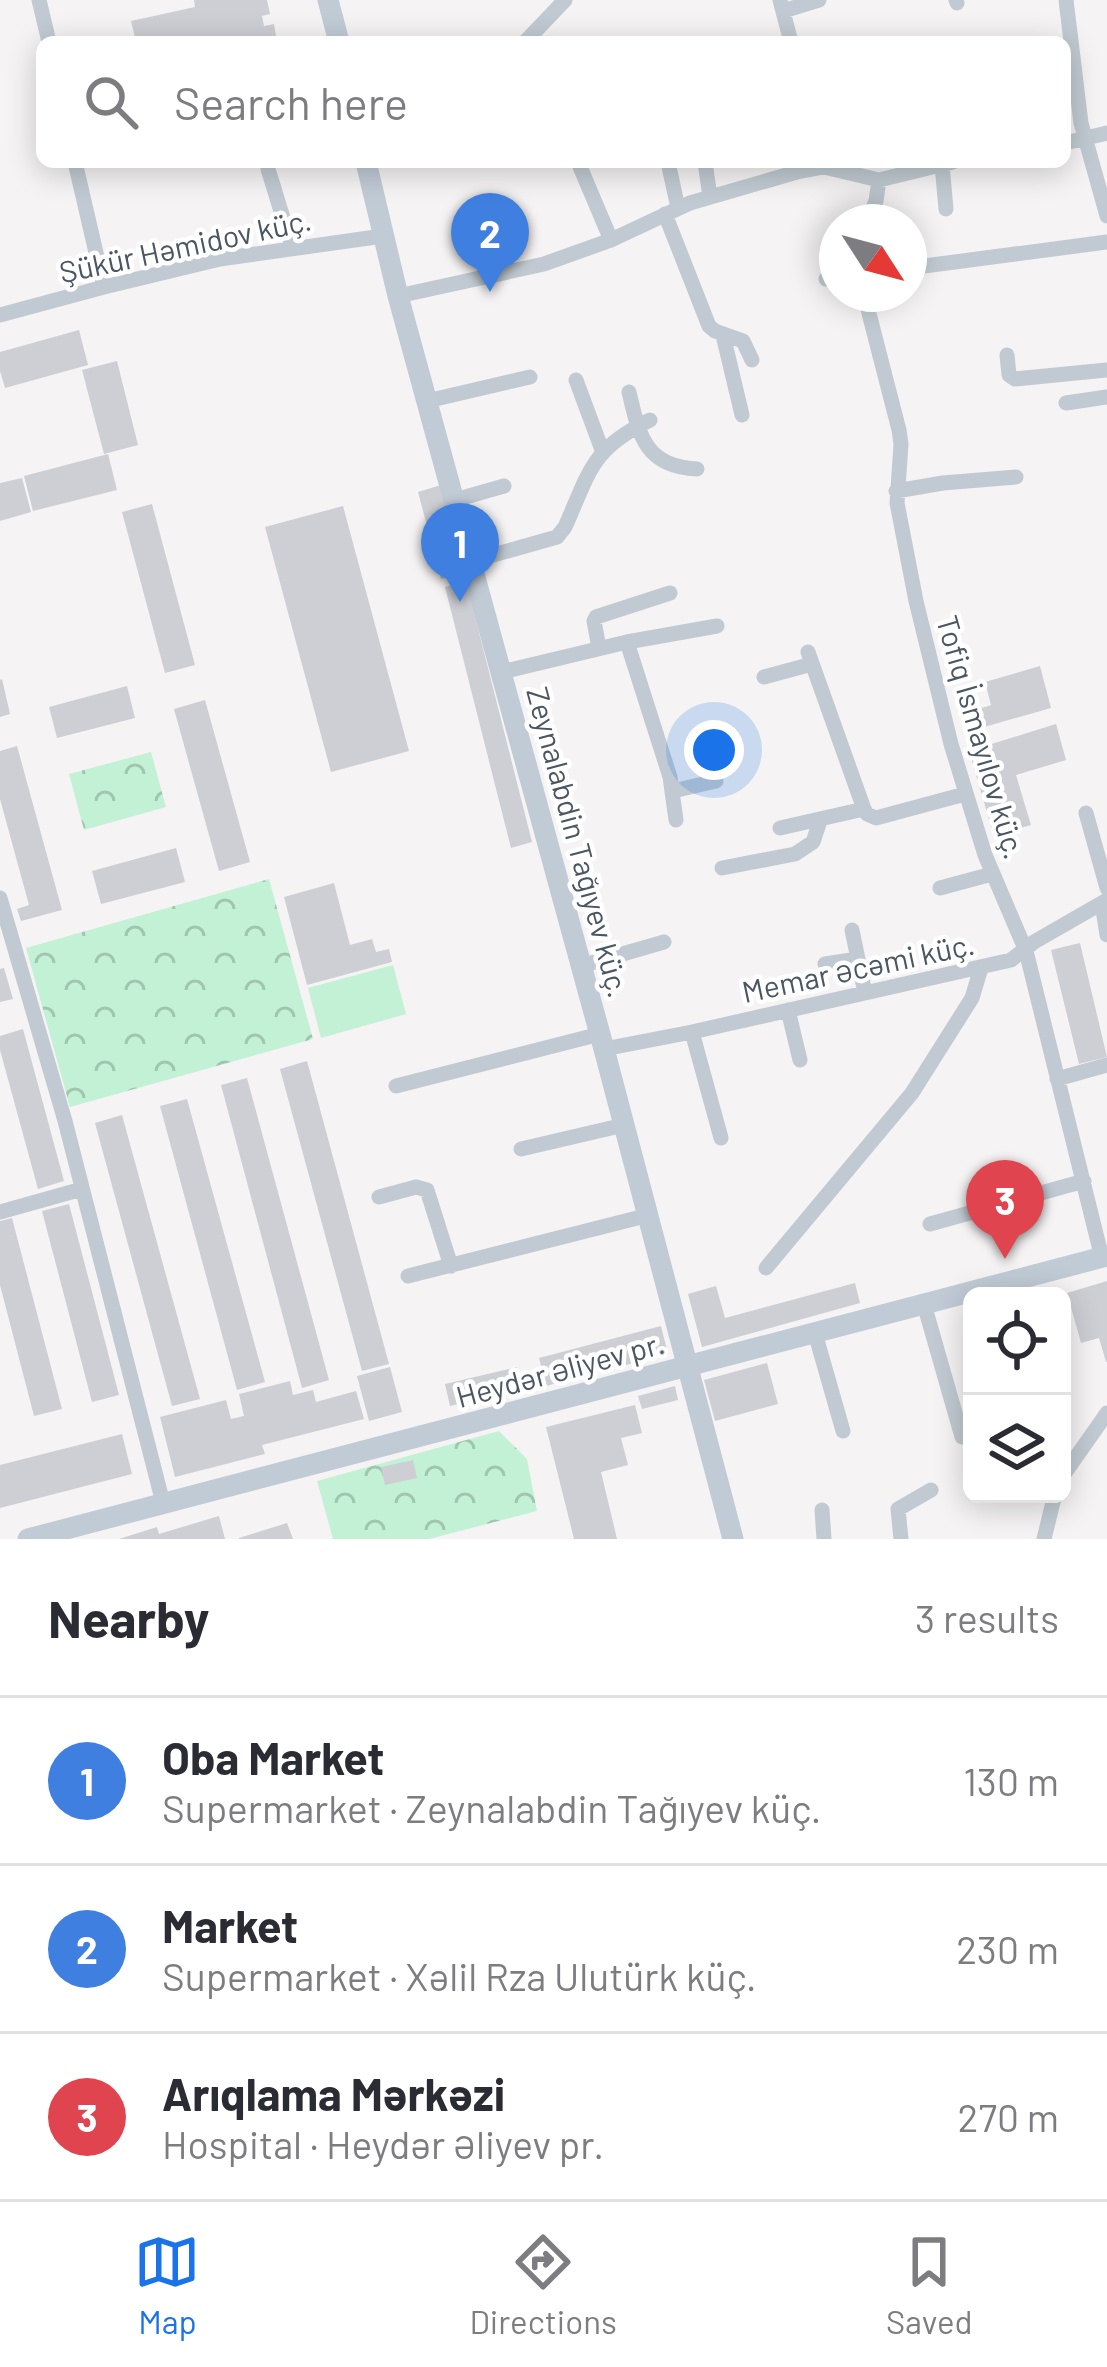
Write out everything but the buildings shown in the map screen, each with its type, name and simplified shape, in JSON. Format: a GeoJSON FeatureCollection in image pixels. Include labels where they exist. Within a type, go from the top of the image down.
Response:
{"type":"FeatureCollection","features":[{"type":"Feature","properties":{"kind":"street"},"geometry":{"type":"LineString","coordinates":[[39,0],[48,36]]}},
{"type":"Feature","properties":{"kind":"street"},"geometry":{"type":"LineString","coordinates":[[328,0],[337,36]]}},
{"type":"Feature","properties":{"kind":"street"},"geometry":{"type":"LineString","coordinates":[[531,36],[566,0]]}},
{"type":"Feature","properties":{"kind":"street"},"geometry":{"type":"LineString","coordinates":[[790,36],[782,5],[819,0]]}},
{"type":"Feature","properties":{"kind":"street"},"geometry":{"type":"LineString","coordinates":[[1066,0],[1071,36]]}},
{"type":"Feature","properties":{"kind":"street"},"geometry":{"type":"LineString","coordinates":[[1071,39],[1084,140],[1107,216]]}},
{"type":"Feature","properties":{"kind":"street"},"geometry":{"type":"LineString","coordinates":[[1071,141],[1107,133]]}},
{"type":"Feature","properties":{"kind":"street"},"geometry":{"type":"LineString","coordinates":[[76,168],[104,286]]}},
{"type":"Feature","properties":{"kind":"street","name":"Zeynalabdin Tağıyev küç."},"geometry":{"type":"LineString","coordinates":[[367,168],[733,1539]]}},
{"type":"Feature","properties":{"kind":"street"},"geometry":{"type":"LineString","coordinates":[[581,168],[611,239]]}},
{"type":"Feature","properties":{"kind":"street"},"geometry":{"type":"LineString","coordinates":[[668,168],[672,211],[709,326],[743,341],[752,360]]}},
{"type":"Feature","properties":{"kind":"street"},"geometry":{"type":"LineString","coordinates":[[706,168],[710,196]]}},
{"type":"Feature","properties":{"kind":"street"},"geometry":{"type":"LineString","coordinates":[[398,296],[544,264],[710,196],[812,168]]}},
{"type":"Feature","properties":{"kind":"street"},"geometry":{"type":"LineString","coordinates":[[835,168],[879,180],[931,168]]}},
{"type":"Feature","properties":{"kind":"street"},"geometry":{"type":"LineString","coordinates":[[946,209],[948,168]]}},
{"type":"Feature","properties":{"kind":"street"},"geometry":{"type":"LineString","coordinates":[[268,169],[292,247]]}},
{"type":"Feature","properties":{"kind":"street"},"geometry":{"type":"LineString","coordinates":[[875,204],[879,180]]}},
{"type":"Feature","properties":{"kind":"street","name":"Şükür Həmidov küç."},"geometry":{"type":"LineString","coordinates":[[0,315],[220,259],[383,236]]}},
{"type":"Feature","properties":{"kind":"street"},"geometry":{"type":"LineString","coordinates":[[927,266],[1107,242]]}},
{"type":"Feature","properties":{"kind":"street","name":"Tofiq İsmayılov küç."},"geometry":{"type":"LineString","coordinates":[[869,312],[899,430],[896,491],[916,602],[965,794],[1025,950],[1104,1257]]}},
{"type":"Feature","properties":{"kind":"street"},"geometry":{"type":"LineString","coordinates":[[723,335],[742,415]]}},
{"type":"Feature","properties":{"kind":"street"},"geometry":{"type":"LineString","coordinates":[[1007,355],[1009,375],[1015,379],[1107,370]]}},
{"type":"Feature","properties":{"kind":"street"},"geometry":{"type":"LineString","coordinates":[[428,401],[530,377]]}},
{"type":"Feature","properties":{"kind":"street"},"geometry":{"type":"LineString","coordinates":[[576,380],[602,450]]}},
{"type":"Feature","properties":{"kind":"street"},"geometry":{"type":"LineString","coordinates":[[629,392],[650,450],[659,460],[681,469],[697,469]]}},
{"type":"Feature","properties":{"kind":"street"},"geometry":{"type":"LineString","coordinates":[[1066,404],[1107,397]]}},
{"type":"Feature","properties":{"kind":"street"},"geometry":{"type":"LineString","coordinates":[[472,561],[557,537],[602,450],[643,423]]}},
{"type":"Feature","properties":{"kind":"street"},"geometry":{"type":"LineString","coordinates":[[896,491],[1016,477]]}},
{"type":"Feature","properties":{"kind":"street"},"geometry":{"type":"LineString","coordinates":[[455,500],[504,486]]}},
{"type":"Feature","properties":{"kind":"street"},"geometry":{"type":"LineString","coordinates":[[598,648],[596,616],[670,593]]}},
{"type":"Feature","properties":{"kind":"street"},"geometry":{"type":"LineString","coordinates":[[502,672],[716,626]]}},
{"type":"Feature","properties":{"kind":"street"},"geometry":{"type":"LineString","coordinates":[[627,642],[674,791],[676,820]]}},
{"type":"Feature","properties":{"kind":"street"},"geometry":{"type":"LineString","coordinates":[[764,677],[810,658],[867,814],[876,818],[965,794]]}},
{"type":"Feature","properties":{"kind":"street"},"geometry":{"type":"LineString","coordinates":[[674,791],[716,781]]}},
{"type":"Feature","properties":{"kind":"street"},"geometry":{"type":"LineString","coordinates":[[780,827],[864,809]]}},
{"type":"Feature","properties":{"kind":"street"},"geometry":{"type":"LineString","coordinates":[[1086,813],[1105,897],[1107,935]]}},
{"type":"Feature","properties":{"kind":"street"},"geometry":{"type":"LineString","coordinates":[[722,868],[795,854],[813,842],[820,820]]}},
{"type":"Feature","properties":{"kind":"street"},"geometry":{"type":"LineString","coordinates":[[940,888],[992,874]]}},
{"type":"Feature","properties":{"kind":"street","name":"Memar Əcəmi küç."},"geometry":{"type":"LineString","coordinates":[[396,1086],[602,1041],[692,1032],[981,968],[1011,960],[1105,897]]}},
{"type":"Feature","properties":{"kind":"street"},"geometry":{"type":"LineString","coordinates":[[0,898],[163,1504]]}},
{"type":"Feature","properties":{"kind":"street"},"geometry":{"type":"LineString","coordinates":[[852,930],[865,993]]}},
{"type":"Feature","properties":{"kind":"street"},"geometry":{"type":"LineString","coordinates":[[581,966],[664,942]]}},
{"type":"Feature","properties":{"kind":"street"},"geometry":{"type":"LineString","coordinates":[[825,964],[858,959]]}},
{"type":"Feature","properties":{"kind":"street"},"geometry":{"type":"LineString","coordinates":[[766,1268],[912,1093],[972,998],[981,968]]}},
{"type":"Feature","properties":{"kind":"street"},"geometry":{"type":"LineString","coordinates":[[788,1010],[800,1060]]}},
{"type":"Feature","properties":{"kind":"street"},"geometry":{"type":"LineString","coordinates":[[692,1032],[722,1138]]}},
{"type":"Feature","properties":{"kind":"street"},"geometry":{"type":"LineString","coordinates":[[1058,1079],[1107,1065]]}},
{"type":"Feature","properties":{"kind":"street"},"geometry":{"type":"LineString","coordinates":[[521,1149],[624,1124]]}},
{"type":"Feature","properties":{"kind":"street"},"geometry":{"type":"LineString","coordinates":[[930,1224],[1084,1181]]}},
{"type":"Feature","properties":{"kind":"street"},"geometry":{"type":"LineString","coordinates":[[379,1196],[416,1187],[427,1190],[451,1266]]}},
{"type":"Feature","properties":{"kind":"street"},"geometry":{"type":"LineString","coordinates":[[0,1211],[82,1189]]}},
{"type":"Feature","properties":{"kind":"street"},"geometry":{"type":"LineString","coordinates":[[408,1276],[649,1215]]}},
{"type":"Feature","properties":{"kind":"street","name":"Heydər Əliyev pr."},"geometry":{"type":"LineString","coordinates":[[28,1539],[1104,1257]]}},
{"type":"Feature","properties":{"kind":"street"},"geometry":{"type":"LineString","coordinates":[[924,1304],[962,1437]]}},
{"type":"Feature","properties":{"kind":"street"},"geometry":{"type":"LineString","coordinates":[[815,1333],[843,1431]]}},
{"type":"Feature","properties":{"kind":"street"},"geometry":{"type":"LineString","coordinates":[[1071,1461],[1107,1413]]}},
{"type":"Feature","properties":{"kind":"street"},"geometry":{"type":"LineString","coordinates":[[901,1539],[898,1509],[931,1490]]}},
{"type":"Feature","properties":{"kind":"street"},"geometry":{"type":"LineString","coordinates":[[1044,1539],[1052,1503]]}},
{"type":"Feature","properties":{"kind":"street"},"geometry":{"type":"LineString","coordinates":[[822,1510],[824,1539]]}},
{"type":"Feature","properties":{"kind":"green space"},"geometry":{"type":"Polygon","coordinates":[[[151,752],[166,807],[84,830],[69,774],[151,752]]]}},
{"type":"Feature","properties":{"kind":"green space"},"geometry":{"type":"Polygon","coordinates":[[[269,879],[313,1039],[70,1107],[26,948],[269,879]]]}},
{"type":"Feature","properties":{"kind":"green space"},"geometry":{"type":"Polygon","coordinates":[[[393,965],[406,1014],[321,1038],[308,988],[393,965]]]}},
{"type":"Feature","properties":{"kind":"green space"},"geometry":{"type":"Polygon","coordinates":[[[499,1431],[527,1459],[537,1511],[429,1539],[333,1539],[317,1481],[499,1431]]]}},
{"type":"Feature","properties":{"kind":"place","name":"Market"},"geometry":{"type":"Point","coordinates":[490,292]}},
{"type":"Feature","properties":{"kind":"place","name":"Oba Market"},"geometry":{"type":"Point","coordinates":[460,602]}},
{"type":"Feature","properties":{"kind":"place","name":"Arıqlama Mərkəzi"},"geometry":{"type":"Point","coordinates":[1005,1259]}}]}
